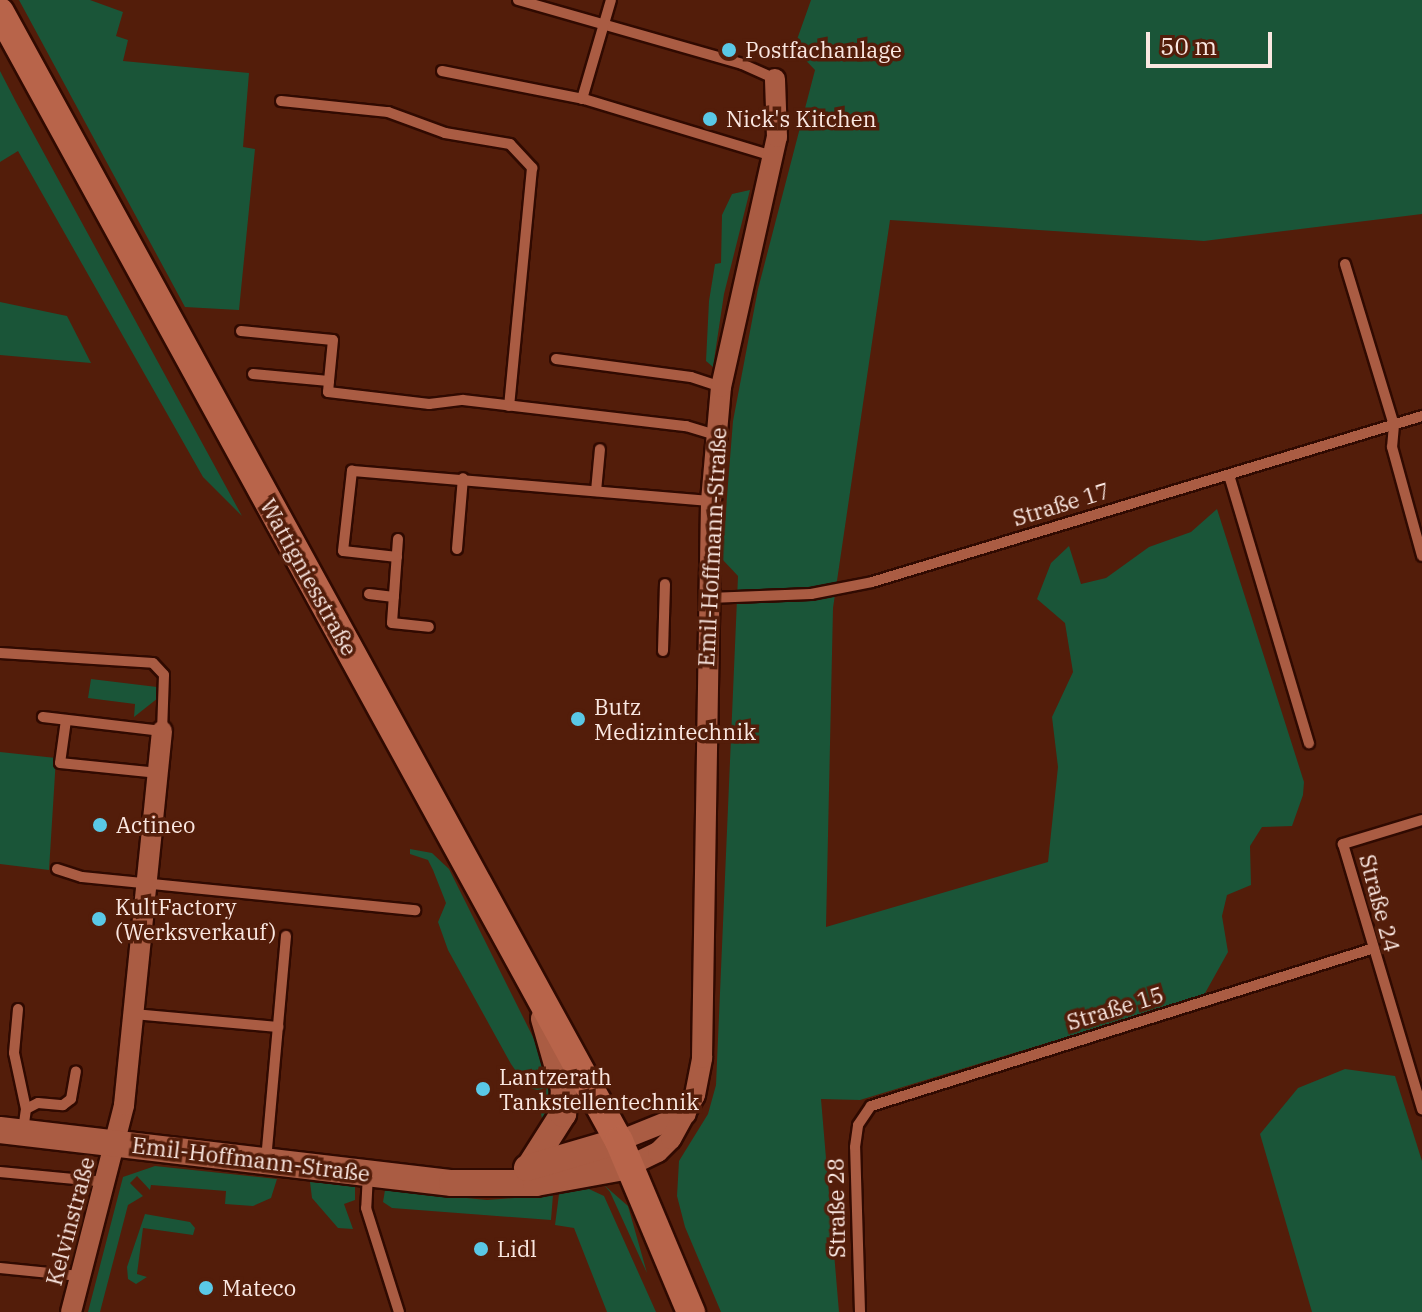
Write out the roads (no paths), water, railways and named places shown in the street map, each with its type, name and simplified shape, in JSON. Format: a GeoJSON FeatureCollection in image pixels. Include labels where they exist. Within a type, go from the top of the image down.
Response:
{"type":"FeatureCollection","features":[{"type":"Feature","properties":{"kind":"main road","name":"Wattigniesstraße"},"geometry":{"type":"LineString","coordinates":[[0,12],[624,1154],[691,1312]]}},
{"type":"Feature","properties":{"kind":"street","name":"Emil-Hoffmann-Straße"},"geometry":{"type":"LineString","coordinates":[[503,1181],[530,1166],[658,1152],[686,1114],[702,1058],[707,598],[711,501],[721,387],[773,156],[779,106],[775,79]]}},
{"type":"Feature","properties":{"kind":"street","name":"Kelvinstraße"},"geometry":{"type":"LineString","coordinates":[[71,1312],[116,1143],[133,1014],[162,731]]}},
{"type":"Feature","properties":{"kind":"street"},"geometry":{"type":"LineString","coordinates":[[530,1166],[563,1114],[564,1089],[533,986]]}},
{"type":"Feature","properties":{"kind":"street","name":"Emil-Hoffmann-Straße"},"geometry":{"type":"LineString","coordinates":[[16,1124],[116,1143],[452,1183],[536,1183],[624,1154]]}},
{"type":"Feature","properties":{"kind":"lane"},"geometry":{"type":"LineString","coordinates":[[518,0],[742,64],[775,79]]}},
{"type":"Feature","properties":{"kind":"lane"},"geometry":{"type":"LineString","coordinates":[[582,99],[611,0]]}},
{"type":"Feature","properties":{"kind":"lane"},"geometry":{"type":"LineString","coordinates":[[442,71],[582,99],[773,156]]}},
{"type":"Feature","properties":{"kind":"lane"},"geometry":{"type":"LineString","coordinates":[[281,101],[388,112],[445,133],[510,144],[532,168],[509,406]]}},
{"type":"Feature","properties":{"kind":"lane"},"geometry":{"type":"LineString","coordinates":[[1345,264],[1394,425],[1392,447],[1422,556]]}},
{"type":"Feature","properties":{"kind":"lane"},"geometry":{"type":"LineString","coordinates":[[241,331],[333,340],[328,392],[429,404],[463,400],[686,426],[716,435]]}},
{"type":"Feature","properties":{"kind":"lane"},"geometry":{"type":"LineString","coordinates":[[556,359],[691,377],[721,387]]}},
{"type":"Feature","properties":{"kind":"lane"},"geometry":{"type":"LineString","coordinates":[[253,374],[329,381]]}},
{"type":"Feature","properties":{"kind":"lane","name":"Straße 17"},"geometry":{"type":"LineString","coordinates":[[707,598],[850,588],[1422,416]]}},
{"type":"Feature","properties":{"kind":"lane"},"geometry":{"type":"LineString","coordinates":[[596,491],[600,449]]}},
{"type":"Feature","properties":{"kind":"lane"},"geometry":{"type":"LineString","coordinates":[[397,557],[343,551],[352,471],[711,501]]}},
{"type":"Feature","properties":{"kind":"lane"},"geometry":{"type":"LineString","coordinates":[[1229,475],[1309,743]]}},
{"type":"Feature","properties":{"kind":"lane"},"geometry":{"type":"LineString","coordinates":[[457,549],[463,478]]}},
{"type":"Feature","properties":{"kind":"lane"},"geometry":{"type":"LineString","coordinates":[[398,539],[392,623],[429,627]]}},
{"type":"Feature","properties":{"kind":"lane"},"geometry":{"type":"LineString","coordinates":[[663,651],[665,584]]}},
{"type":"Feature","properties":{"kind":"lane"},"geometry":{"type":"LineString","coordinates":[[369,594],[394,597]]}},
{"type":"Feature","properties":{"kind":"lane"},"geometry":{"type":"LineString","coordinates":[[0,653],[153,663],[164,675],[162,731],[43,717]]}},
{"type":"Feature","properties":{"kind":"lane"},"geometry":{"type":"LineString","coordinates":[[66,720],[60,763],[159,773]]}},
{"type":"Feature","properties":{"kind":"lane","name":"Straße 24"},"geometry":{"type":"LineString","coordinates":[[1422,820],[1343,844],[1371,949],[1422,1109]]}},
{"type":"Feature","properties":{"kind":"lane"},"geometry":{"type":"LineString","coordinates":[[57,869],[82,877],[415,910]]}},
{"type":"Feature","properties":{"kind":"lane"},"geometry":{"type":"LineString","coordinates":[[266,1160],[286,936]]}},
{"type":"Feature","properties":{"kind":"lane","name":"Straße 15"},"geometry":{"type":"LineString","coordinates":[[871,1106],[1371,949]]}},
{"type":"Feature","properties":{"kind":"lane"},"geometry":{"type":"LineString","coordinates":[[16,1124],[14,1053],[18,1009]]}},
{"type":"Feature","properties":{"kind":"lane"},"geometry":{"type":"LineString","coordinates":[[133,1014],[278,1027]]}},
{"type":"Feature","properties":{"kind":"lane"},"geometry":{"type":"LineString","coordinates":[[16,1124],[38,1103],[63,1105],[71,1099],[76,1071]]}},
{"type":"Feature","properties":{"kind":"lane","name":"Straße 28"},"geometry":{"type":"LineString","coordinates":[[860,1312],[855,1147],[858,1125],[871,1106]]}},
{"type":"Feature","properties":{"kind":"lane"},"geometry":{"type":"LineString","coordinates":[[0,1172],[105,1182]]}},
{"type":"Feature","properties":{"kind":"lane"},"geometry":{"type":"LineString","coordinates":[[368,1172],[366,1208],[399,1312]]}},
{"type":"Feature","properties":{"kind":"lane"},"geometry":{"type":"LineString","coordinates":[[0,1268],[80,1276]]}},
{"type":"Feature","properties":{"kind":"place","name":"Postfachanlage"},"geometry":{"type":"Point","coordinates":[729,50]}},
{"type":"Feature","properties":{"kind":"place","name":"Nick's Kitchen"},"geometry":{"type":"Point","coordinates":[710,119]}},
{"type":"Feature","properties":{"kind":"place","name":"Butz Medizintechnik"},"geometry":{"type":"Point","coordinates":[578,719]}},
{"type":"Feature","properties":{"kind":"place","name":"Actineo"},"geometry":{"type":"Point","coordinates":[100,825]}},
{"type":"Feature","properties":{"kind":"place","name":"KultFactory (Werksverkauf)"},"geometry":{"type":"Point","coordinates":[99,919]}},
{"type":"Feature","properties":{"kind":"place","name":"Lantzerath Tankstellentechnik"},"geometry":{"type":"Point","coordinates":[483,1089]}},
{"type":"Feature","properties":{"kind":"place","name":"Lidl"},"geometry":{"type":"Point","coordinates":[481,1249]}},
{"type":"Feature","properties":{"kind":"place","name":"Mateco"},"geometry":{"type":"Point","coordinates":[206,1288]}}]}
